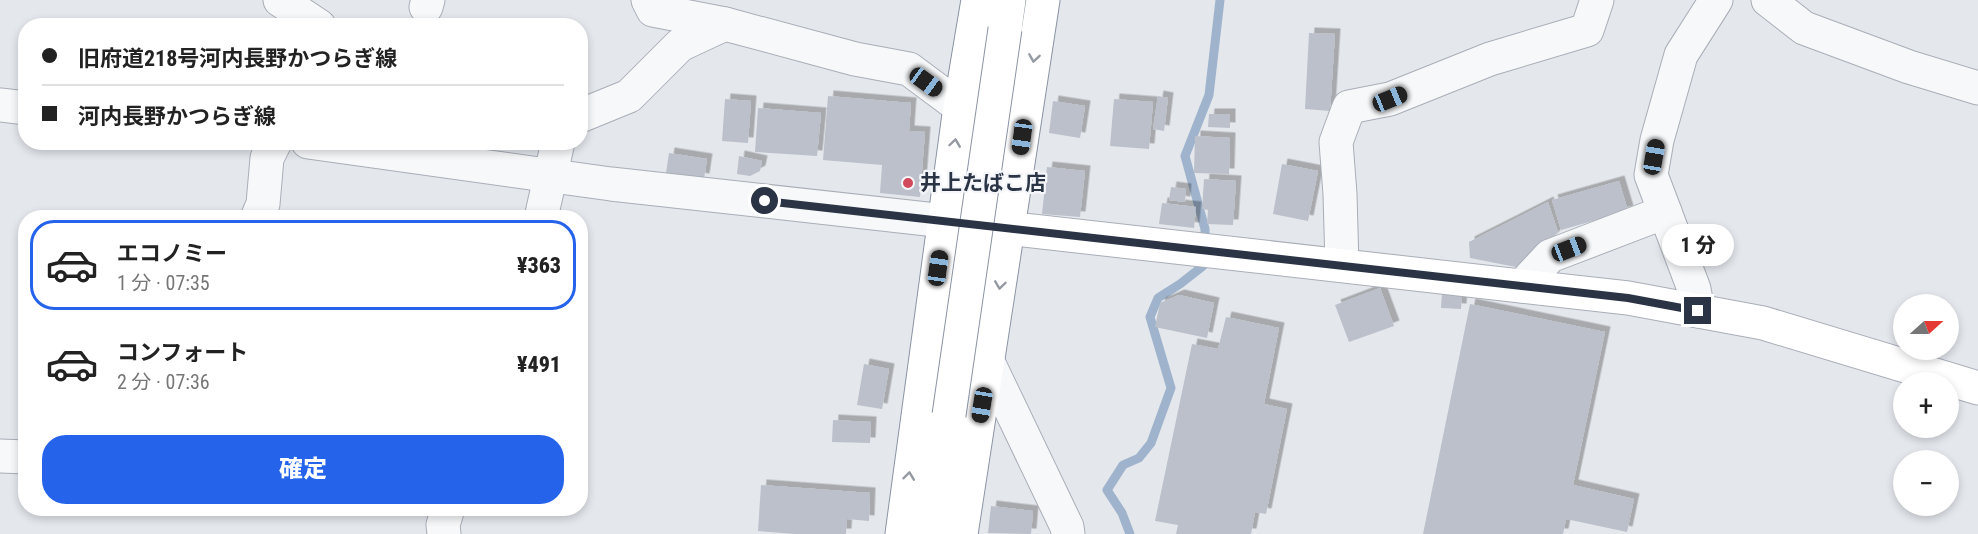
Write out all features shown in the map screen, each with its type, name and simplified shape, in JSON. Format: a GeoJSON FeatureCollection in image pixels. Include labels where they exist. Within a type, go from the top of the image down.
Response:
{"type":"FeatureCollection","features":[{"type":"Feature","properties":{"kind":"main road"},"geometry":{"type":"LineString","coordinates":[[902,534],[960,107],[978,0]]}},
{"type":"Feature","properties":{"kind":"main road"},"geometry":{"type":"LineString","coordinates":[[962,534],[1043,0]]}},
{"type":"Feature","properties":{"kind":"main road"},"geometry":{"type":"LineString","coordinates":[[930,534],[1007,14]]}},
{"type":"Feature","properties":{"kind":"main road"},"geometry":{"type":"LineString","coordinates":[[945,221],[1628,298],[1762,323],[1978,388]]}},
{"type":"Feature","properties":{"kind":"street"},"geometry":{"type":"LineString","coordinates":[[280,0],[307,18]]}},
{"type":"Feature","properties":{"kind":"street"},"geometry":{"type":"LineString","coordinates":[[648,0],[653,10],[725,24],[855,59],[909,69],[960,107]]}},
{"type":"Feature","properties":{"kind":"street"},"geometry":{"type":"LineString","coordinates":[[1342,266],[1336,142],[1350,107],[1390,99],[1490,58],[1587,30],[1597,0]]}},
{"type":"Feature","properties":{"kind":"street"},"geometry":{"type":"LineString","coordinates":[[1698,311],[1694,289],[1651,175],[1657,140],[1681,55],[1716,0]]}},
{"type":"Feature","properties":{"kind":"street"},"geometry":{"type":"LineString","coordinates":[[1768,0],[1804,28],[1909,67],[1978,87]]}},
{"type":"Feature","properties":{"kind":"street"},"geometry":{"type":"LineString","coordinates":[[588,113],[629,96],[680,45],[725,24]]}},
{"type":"Feature","properties":{"kind":"street"},"geometry":{"type":"LineString","coordinates":[[0,105],[18,107]]}},
{"type":"Feature","properties":{"kind":"street"},"geometry":{"type":"LineString","coordinates":[[260,210],[267,158],[271,150]]}},
{"type":"Feature","properties":{"kind":"street"},"geometry":{"type":"LineString","coordinates":[[365,150],[611,184],[945,221]]}},
{"type":"Feature","properties":{"kind":"street"},"geometry":{"type":"LineString","coordinates":[[543,210],[556,150]]}},
{"type":"Feature","properties":{"kind":"street"},"geometry":{"type":"LineString","coordinates":[[1522,286],[1550,256],[1665,212]]}},
{"type":"Feature","properties":{"kind":"street"},"geometry":{"type":"LineString","coordinates":[[988,362],[1035,457],[1067,527],[1068,534]]}},
{"type":"Feature","properties":{"kind":"street"},"geometry":{"type":"LineString","coordinates":[[0,456],[18,457]]}},
{"type":"Feature","properties":{"kind":"street"},"geometry":{"type":"LineString","coordinates":[[444,534],[443,525],[446,516]]}},
{"type":"Feature","properties":{"kind":"building"},"geometry":{"type":"Polygon","coordinates":[[[1309,33],[1335,34],[1330,111],[1305,109],[1309,33]]]}},
{"type":"Feature","properties":{"kind":"building"},"geometry":{"type":"Polygon","coordinates":[[[828,96],[911,103],[909,131],[925,132],[920,197],[880,193],[882,165],[823,160],[828,96]]]}},
{"type":"Feature","properties":{"kind":"building"},"geometry":{"type":"Polygon","coordinates":[[[1158,96],[1168,98],[1164,131],[1153,129],[1158,96]]]}},
{"type":"Feature","properties":{"kind":"building"},"geometry":{"type":"Polygon","coordinates":[[[725,99],[751,101],[748,143],[722,141],[725,99]]]}},
{"type":"Feature","properties":{"kind":"building"},"geometry":{"type":"Polygon","coordinates":[[[1114,99],[1153,102],[1149,149],[1110,146],[1114,99]]]}},
{"type":"Feature","properties":{"kind":"building"},"geometry":{"type":"Polygon","coordinates":[[[1053,101],[1085,106],[1080,138],[1049,133],[1053,101]]]}},
{"type":"Feature","properties":{"kind":"building"},"geometry":{"type":"Polygon","coordinates":[[[758,108],[821,113],[817,156],[755,152],[758,108]]]}},
{"type":"Feature","properties":{"kind":"building"},"geometry":{"type":"Polygon","coordinates":[[[1209,114],[1230,114],[1230,128],[1208,127],[1209,114]]]}},
{"type":"Feature","properties":{"kind":"building"},"geometry":{"type":"Polygon","coordinates":[[[1195,136],[1230,138],[1229,174],[1194,173],[1195,136]]]}},
{"type":"Feature","properties":{"kind":"building"},"geometry":{"type":"Polygon","coordinates":[[[669,153],[707,159],[704,179],[666,173],[669,153]]]}},
{"type":"Feature","properties":{"kind":"building"},"geometry":{"type":"Polygon","coordinates":[[[739,156],[762,161],[760,171],[750,176],[737,174],[739,156]]]}},
{"type":"Feature","properties":{"kind":"building"},"geometry":{"type":"Polygon","coordinates":[[[1282,164],[1318,171],[1308,221],[1273,214],[1282,164]]]}},
{"type":"Feature","properties":{"kind":"building"},"geometry":{"type":"Polygon","coordinates":[[[1047,167],[1085,171],[1080,217],[1042,214],[1047,167]]]}},
{"type":"Feature","properties":{"kind":"building"},"geometry":{"type":"Polygon","coordinates":[[[1204,179],[1236,181],[1233,225],[1207,224],[1208,210],[1202,209],[1204,179]]]}},
{"type":"Feature","properties":{"kind":"building"},"geometry":{"type":"Polygon","coordinates":[[[1619,181],[1628,211],[1561,230],[1552,200],[1619,181]]]}},
{"type":"Feature","properties":{"kind":"building"},"geometry":{"type":"Polygon","coordinates":[[[1171,187],[1186,189],[1185,202],[1169,200],[1171,187]]]}},
{"type":"Feature","properties":{"kind":"building"},"geometry":{"type":"Polygon","coordinates":[[[1548,202],[1558,232],[1521,268],[1470,258],[1469,242],[1548,202]]]}},
{"type":"Feature","properties":{"kind":"building"},"geometry":{"type":"Polygon","coordinates":[[[1162,203],[1196,207],[1194,228],[1159,224],[1162,203]]]}},
{"type":"Feature","properties":{"kind":"building"},"geometry":{"type":"Polygon","coordinates":[[[1380,288],[1394,326],[1349,342],[1335,305],[1380,288]]]}},
{"type":"Feature","properties":{"kind":"building"},"geometry":{"type":"Polygon","coordinates":[[[1442,293],[1462,294],[1461,309],[1441,308],[1442,293]]]}},
{"type":"Feature","properties":{"kind":"building"},"geometry":{"type":"Polygon","coordinates":[[[1179,295],[1214,303],[1207,338],[1155,327],[1160,303],[1179,295]]]}},
{"type":"Feature","properties":{"kind":"building"},"geometry":{"type":"Polygon","coordinates":[[[1470,304],[1605,332],[1573,485],[1634,499],[1627,532],[1566,519],[1563,534],[1423,534],[1470,304]]]}},
{"type":"Feature","properties":{"kind":"building"},"geometry":{"type":"Polygon","coordinates":[[[1226,317],[1279,328],[1264,404],[1287,409],[1266,514],[1255,512],[1251,534],[1176,534],[1178,525],[1155,521],[1192,344],[1218,349],[1226,317]]]}},
{"type":"Feature","properties":{"kind":"building"},"geometry":{"type":"Polygon","coordinates":[[[864,364],[889,369],[882,409],[857,405],[864,364]]]}},
{"type":"Feature","properties":{"kind":"building"},"geometry":{"type":"Polygon","coordinates":[[[833,420],[871,422],[870,443],[832,442],[833,420]]]}},
{"type":"Feature","properties":{"kind":"building"},"geometry":{"type":"Polygon","coordinates":[[[761,485],[870,493],[869,521],[847,519],[846,534],[758,531],[761,485]]]}},
{"type":"Feature","properties":{"kind":"building"},"geometry":{"type":"Polygon","coordinates":[[[991,506],[1033,511],[1031,534],[988,533],[991,506]]]}},
{"type":"Feature","properties":{"kind":"waterway"},"geometry":{"type":"LineString","coordinates":[[1205,234],[1185,156],[1209,95],[1220,0]]}},
{"type":"Feature","properties":{"kind":"waterway"},"geometry":{"type":"LineString","coordinates":[[1130,534],[1122,513],[1107,490],[1123,465],[1139,458],[1151,443],[1171,388],[1150,317],[1158,298],[1203,266]]}},
{"type":"Feature","properties":{"kind":"place","name":"井上たばこ店"},"geometry":{"type":"Point","coordinates":[908,183]}},
{"type":"Feature","properties":{"kind":"route"},"geometry":{"type":"LineString","coordinates":[[765,201],[1628,298],[1698,311]]}}]}
